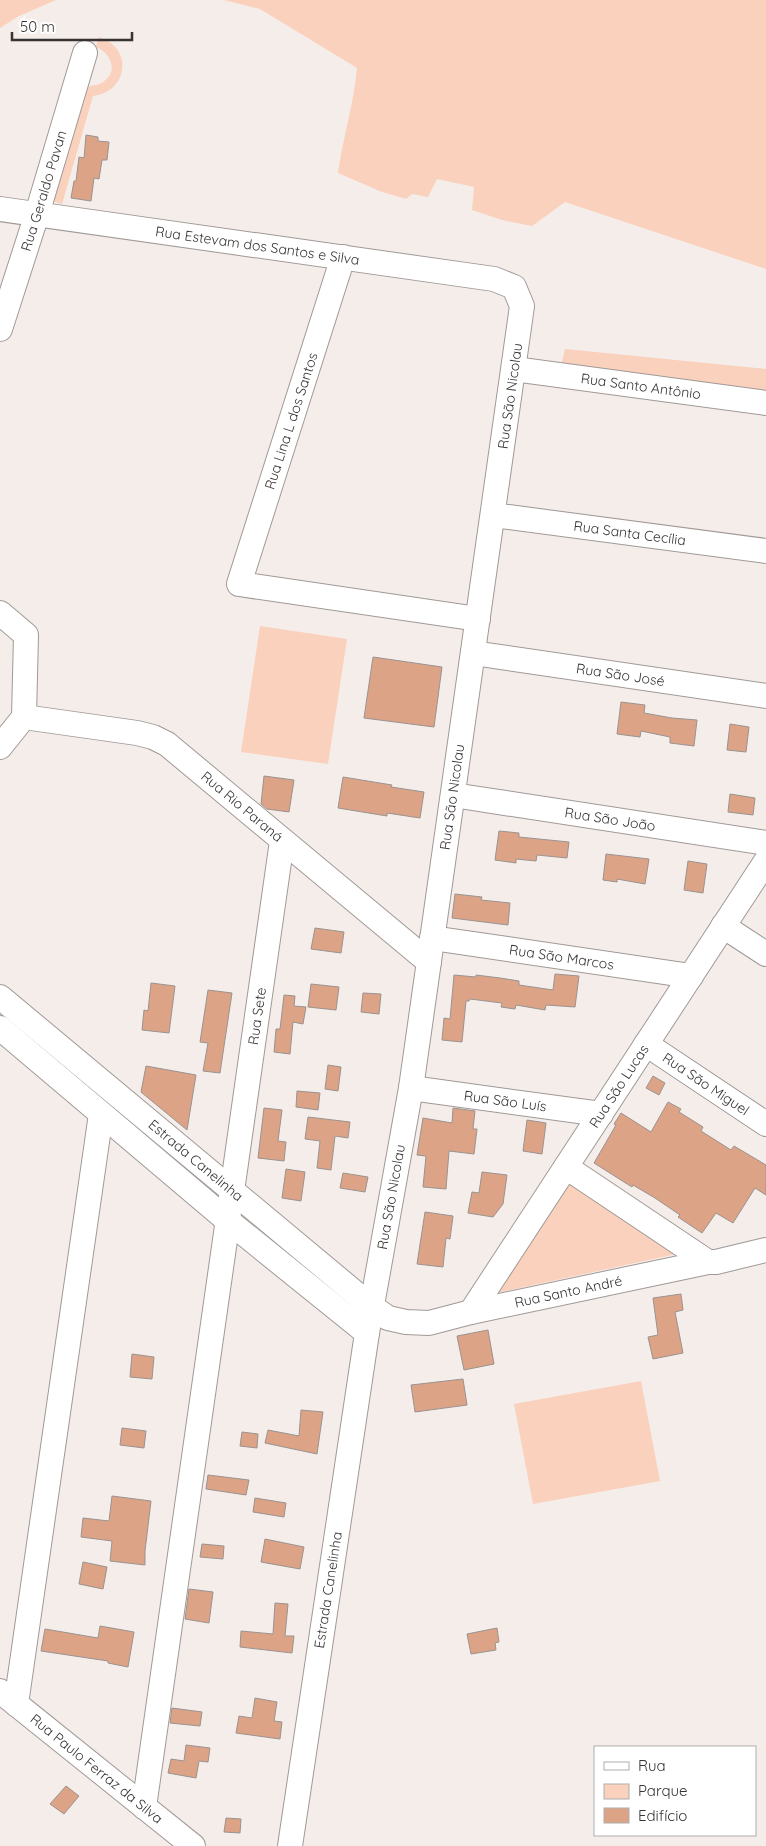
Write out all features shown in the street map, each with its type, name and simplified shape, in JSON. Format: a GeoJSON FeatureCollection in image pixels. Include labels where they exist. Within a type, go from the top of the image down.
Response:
{"type":"FeatureCollection","features":[{"type":"Feature","properties":{"kind":"street","name":"Rua Geraldo Pavan"},"geometry":{"type":"LineString","coordinates":[[0,329],[37,214],[85,52]]}},
{"type":"Feature","properties":{"kind":"street","name":"Rua Estevam dos Santos e Silva"},"geometry":{"type":"LineString","coordinates":[[0,209],[494,279],[514,287]]}},
{"type":"Feature","properties":{"kind":"street","name":"Rua Lina L dos Santos"},"geometry":{"type":"LineString","coordinates":[[343,257],[239,584],[478,619]]}},
{"type":"Feature","properties":{"kind":"street","name":"Rua São Nicolau"},"geometry":{"type":"LineString","coordinates":[[372,1307],[411,1088],[514,369],[522,306],[514,287]]}},
{"type":"Feature","properties":{"kind":"street","name":"Rua Santo Antônio"},"geometry":{"type":"LineString","coordinates":[[514,369],[766,403]]}},
{"type":"Feature","properties":{"kind":"street","name":"Rua Santa Cecília"},"geometry":{"type":"LineString","coordinates":[[493,515],[766,551]]}},
{"type":"Feature","properties":{"kind":"street"},"geometry":{"type":"LineString","coordinates":[[0,613],[26,635],[24,717],[0,747]]}},
{"type":"Feature","properties":{"kind":"street","name":"Rua São José"},"geometry":{"type":"LineString","coordinates":[[473,653],[766,696]]}},
{"type":"Feature","properties":{"kind":"street","name":"Rua Rio Paraná"},"geometry":{"type":"LineString","coordinates":[[24,717],[137,733],[153,737],[167,744],[429,962]]}},
{"type":"Feature","properties":{"kind":"street","name":"Rua São João"},"geometry":{"type":"LineString","coordinates":[[453,795],[766,843]]}},
{"type":"Feature","properties":{"kind":"street","name":"Rua Sete"},"geometry":{"type":"LineString","coordinates":[[144,1807],[282,841]]}},
{"type":"Feature","properties":{"kind":"street","name":"Rua São Lucas"},"geometry":{"type":"LineString","coordinates":[[471,1312],[766,861]]}},
{"type":"Feature","properties":{"kind":"street"},"geometry":{"type":"LineString","coordinates":[[723,926],[766,954]]}},
{"type":"Feature","properties":{"kind":"street","name":"Rua São Marcos"},"geometry":{"type":"LineString","coordinates":[[432,938],[690,976]]}},
{"type":"Feature","properties":{"kind":"street","name":"Estrada Canelinha"},"geometry":{"type":"LineString","coordinates":[[0,997],[372,1307],[290,1846]]}},
{"type":"Feature","properties":{"kind":"street","name":"Estrada Canelinha"},"geometry":{"type":"LineString","coordinates":[[0,1028],[227,1220],[367,1333]]}},
{"type":"Feature","properties":{"kind":"street","name":"Rua São Miguel"},"geometry":{"type":"LineString","coordinates":[[646,1044],[766,1124]]}},
{"type":"Feature","properties":{"kind":"street","name":"Rua São Luís"},"geometry":{"type":"LineString","coordinates":[[411,1088],[601,1114]]}},
{"type":"Feature","properties":{"kind":"street"},"geometry":{"type":"LineString","coordinates":[[8,1698],[101,1114]]}},
{"type":"Feature","properties":{"kind":"street"},"geometry":{"type":"LineString","coordinates":[[566,1167],[708,1262]]}},
{"type":"Feature","properties":{"kind":"street","name":"Rua Santo André"},"geometry":{"type":"LineString","coordinates":[[372,1307],[388,1318],[406,1322],[429,1323],[471,1312],[766,1250]]}},
{"type":"Feature","properties":{"kind":"street","name":"Rua Paulo Ferraz da Silva"},"geometry":{"type":"LineString","coordinates":[[8,1698],[193,1846]]}},
{"type":"Feature","properties":{"kind":"green space"},"geometry":{"type":"Polygon","coordinates":[[[0,0],[56,0],[17,17],[0,28],[0,0]]]}},
{"type":"Feature","properties":{"kind":"green space"},"geometry":{"type":"Polygon","coordinates":[[[224,0],[766,0],[766,269],[565,202],[532,226],[502,220],[472,210],[474,187],[437,179],[428,197],[412,194],[406,199],[382,192],[338,173],[357,68],[260,9],[224,0]]]}},
{"type":"Feature","properties":{"kind":"green space"},"geometry":{"type":"Polygon","coordinates":[[[99,37],[118,50],[122,59],[122,69],[120,78],[114,87],[105,93],[93,96],[62,204],[52,201],[83,89],[103,82],[111,73],[112,68],[109,58],[96,47],[99,37]]]}},
{"type":"Feature","properties":{"kind":"green space"},"geometry":{"type":"Polygon","coordinates":[[[565,349],[766,369],[766,393],[561,366],[565,349]]]}},
{"type":"Feature","properties":{"kind":"green space"},"geometry":{"type":"Polygon","coordinates":[[[260,626],[347,639],[328,764],[241,752],[260,626]]]}},
{"type":"Feature","properties":{"kind":"green space"},"geometry":{"type":"Polygon","coordinates":[[[570,1178],[681,1253],[492,1294],[570,1178]]]}},
{"type":"Feature","properties":{"kind":"green space"},"geometry":{"type":"Polygon","coordinates":[[[641,1381],[660,1481],[533,1504],[514,1404],[641,1381]]]}},
{"type":"Feature","properties":{"kind":"building"},"geometry":{"type":"Polygon","coordinates":[[[86,135],[98,137],[98,141],[109,142],[107,160],[102,160],[99,179],[94,178],[91,201],[71,198],[74,181],[76,181],[79,157],[84,158],[86,135]]]}},
{"type":"Feature","properties":{"kind":"building"},"geometry":{"type":"Polygon","coordinates":[[[373,657],[442,667],[434,727],[364,718],[373,657]]]}},
{"type":"Feature","properties":{"kind":"building"},"geometry":{"type":"Polygon","coordinates":[[[621,702],[645,705],[644,713],[697,720],[694,746],[670,743],[670,737],[641,731],[640,737],[617,734],[621,702]]]}},
{"type":"Feature","properties":{"kind":"building"},"geometry":{"type":"Polygon","coordinates":[[[730,724],[749,727],[746,752],[727,750],[730,724]]]}},
{"type":"Feature","properties":{"kind":"building"},"geometry":{"type":"Polygon","coordinates":[[[264,776],[294,780],[289,812],[267,809],[261,804],[264,776]]]}},
{"type":"Feature","properties":{"kind":"building"},"geometry":{"type":"Polygon","coordinates":[[[343,777],[424,792],[420,818],[387,813],[387,816],[338,808],[343,777]]]}},
{"type":"Feature","properties":{"kind":"building"},"geometry":{"type":"Polygon","coordinates":[[[730,794],[755,798],[753,815],[728,812],[730,794]]]}},
{"type":"Feature","properties":{"kind":"building"},"geometry":{"type":"Polygon","coordinates":[[[499,831],[519,833],[519,837],[569,842],[567,858],[537,855],[536,861],[516,859],[516,863],[495,860],[499,831]]]}},
{"type":"Feature","properties":{"kind":"building"},"geometry":{"type":"Polygon","coordinates":[[[606,854],[649,859],[645,884],[617,879],[617,882],[603,880],[606,854]]]}},
{"type":"Feature","properties":{"kind":"building"},"geometry":{"type":"Polygon","coordinates":[[[688,861],[707,864],[703,893],[684,890],[688,861]]]}},
{"type":"Feature","properties":{"kind":"building"},"geometry":{"type":"Polygon","coordinates":[[[455,894],[482,897],[481,900],[510,903],[508,925],[452,918],[455,894]]]}},
{"type":"Feature","properties":{"kind":"building"},"geometry":{"type":"Polygon","coordinates":[[[315,928],[344,932],[341,953],[311,949],[315,928]]]}},
{"type":"Feature","properties":{"kind":"building"},"geometry":{"type":"Polygon","coordinates":[[[555,974],[579,976],[575,1007],[546,1005],[545,1010],[516,1005],[515,1009],[501,1007],[502,1003],[470,999],[466,1001],[462,1042],[442,1040],[444,1018],[450,1019],[454,975],[500,978],[519,981],[519,985],[553,990],[555,974]]]}},
{"type":"Feature","properties":{"kind":"building"},"geometry":{"type":"Polygon","coordinates":[[[151,983],[175,986],[169,1033],[142,1030],[144,1010],[148,1011],[151,983]]]}},
{"type":"Feature","properties":{"kind":"building"},"geometry":{"type":"Polygon","coordinates":[[[311,984],[339,987],[336,1010],[308,1007],[311,984]]]}},
{"type":"Feature","properties":{"kind":"building"},"geometry":{"type":"Polygon","coordinates":[[[208,990],[232,993],[220,1073],[203,1071],[208,1043],[200,1042],[208,990]]]}},
{"type":"Feature","properties":{"kind":"building"},"geometry":{"type":"Polygon","coordinates":[[[363,993],[381,994],[379,1014],[361,1012],[363,993]]]}},
{"type":"Feature","properties":{"kind":"building"},"geometry":{"type":"Polygon","coordinates":[[[284,995],[295,996],[294,1006],[306,1007],[303,1024],[293,1022],[290,1054],[274,1052],[276,1029],[280,1029],[284,995]]]}},
{"type":"Feature","properties":{"kind":"building"},"geometry":{"type":"Polygon","coordinates":[[[328,1065],[341,1067],[338,1091],[325,1089],[328,1065]]]}},
{"type":"Feature","properties":{"kind":"building"},"geometry":{"type":"Polygon","coordinates":[[[146,1066],[196,1075],[187,1130],[141,1092],[146,1066]]]}},
{"type":"Feature","properties":{"kind":"building"},"geometry":{"type":"Polygon","coordinates":[[[653,1076],[665,1083],[659,1095],[646,1088],[653,1076]]]}},
{"type":"Feature","properties":{"kind":"building"},"geometry":{"type":"Polygon","coordinates":[[[297,1091],[320,1093],[318,1110],[296,1107],[297,1091]]]}},
{"type":"Feature","properties":{"kind":"building"},"geometry":{"type":"Polygon","coordinates":[[[668,1102],[681,1109],[679,1112],[703,1127],[701,1131],[731,1150],[734,1146],[766,1165],[766,1195],[755,1188],[733,1223],[716,1213],[702,1233],[678,1217],[680,1215],[655,1198],[633,1185],[632,1187],[594,1163],[621,1113],[651,1132],[668,1102]]]}},
{"type":"Feature","properties":{"kind":"building"},"geometry":{"type":"Polygon","coordinates":[[[264,1108],[282,1110],[278,1141],[286,1142],[284,1161],[258,1158],[264,1108]]]}},
{"type":"Feature","properties":{"kind":"building"},"geometry":{"type":"Polygon","coordinates":[[[453,1108],[475,1111],[473,1129],[477,1129],[474,1154],[449,1151],[446,1189],[423,1187],[426,1156],[417,1155],[423,1118],[452,1123],[453,1108]]]}},
{"type":"Feature","properties":{"kind":"building"},"geometry":{"type":"Polygon","coordinates":[[[308,1117],[350,1122],[348,1138],[335,1136],[331,1170],[317,1168],[320,1141],[305,1139],[308,1117]]]}},
{"type":"Feature","properties":{"kind":"building"},"geometry":{"type":"Polygon","coordinates":[[[527,1120],[546,1123],[542,1154],[523,1151],[527,1120]]]}},
{"type":"Feature","properties":{"kind":"building"},"geometry":{"type":"Polygon","coordinates":[[[286,1169],[305,1172],[301,1201],[282,1198],[286,1169]]]}},
{"type":"Feature","properties":{"kind":"building"},"geometry":{"type":"Polygon","coordinates":[[[482,1172],[507,1175],[503,1204],[493,1217],[468,1213],[472,1192],[479,1193],[482,1172]]]}},
{"type":"Feature","properties":{"kind":"building"},"geometry":{"type":"Polygon","coordinates":[[[343,1173],[368,1177],[365,1192],[340,1188],[343,1173]]]}},
{"type":"Feature","properties":{"kind":"building"},"geometry":{"type":"Polygon","coordinates":[[[425,1212],[453,1216],[450,1239],[446,1238],[443,1267],[417,1264],[425,1212]]]}},
{"type":"Feature","properties":{"kind":"building"},"geometry":{"type":"Polygon","coordinates":[[[681,1294],[683,1310],[675,1312],[683,1353],[653,1359],[648,1337],[658,1335],[653,1298],[681,1294]]]}},
{"type":"Feature","properties":{"kind":"building"},"geometry":{"type":"Polygon","coordinates":[[[488,1330],[494,1364],[464,1370],[457,1336],[488,1330]]]}},
{"type":"Feature","properties":{"kind":"building"},"geometry":{"type":"Polygon","coordinates":[[[132,1354],[154,1357],[152,1379],[130,1377],[132,1354]]]}},
{"type":"Feature","properties":{"kind":"building"},"geometry":{"type":"Polygon","coordinates":[[[463,1379],[467,1405],[415,1412],[411,1385],[463,1379]]]}},
{"type":"Feature","properties":{"kind":"building"},"geometry":{"type":"Polygon","coordinates":[[[301,1410],[323,1412],[317,1454],[265,1443],[268,1430],[299,1436],[301,1410]]]}},
{"type":"Feature","properties":{"kind":"building"},"geometry":{"type":"Polygon","coordinates":[[[122,1428],[146,1431],[144,1448],[120,1445],[122,1428]]]}},
{"type":"Feature","properties":{"kind":"building"},"geometry":{"type":"Polygon","coordinates":[[[242,1432],[258,1434],[257,1448],[240,1446],[242,1432]]]}},
{"type":"Feature","properties":{"kind":"building"},"geometry":{"type":"Polygon","coordinates":[[[208,1475],[249,1480],[246,1495],[206,1489],[208,1475]]]}},
{"type":"Feature","properties":{"kind":"building"},"geometry":{"type":"Polygon","coordinates":[[[112,1496],[151,1501],[145,1565],[110,1561],[112,1541],[81,1537],[83,1518],[109,1521],[112,1496]]]}},
{"type":"Feature","properties":{"kind":"building"},"geometry":{"type":"Polygon","coordinates":[[[255,1498],[286,1503],[284,1517],[253,1512],[255,1498]]]}},
{"type":"Feature","properties":{"kind":"building"},"geometry":{"type":"Polygon","coordinates":[[[265,1539],[304,1547],[300,1569],[261,1562],[265,1539]]]}},
{"type":"Feature","properties":{"kind":"building"},"geometry":{"type":"Polygon","coordinates":[[[202,1544],[224,1546],[223,1559],[200,1557],[202,1544]]]}},
{"type":"Feature","properties":{"kind":"building"},"geometry":{"type":"Polygon","coordinates":[[[83,1562],[107,1567],[103,1589],[79,1584],[83,1562]]]}},
{"type":"Feature","properties":{"kind":"building"},"geometry":{"type":"Polygon","coordinates":[[[189,1589],[213,1592],[209,1623],[185,1619],[189,1589]]]}},
{"type":"Feature","properties":{"kind":"building"},"geometry":{"type":"Polygon","coordinates":[[[275,1603],[288,1604],[285,1636],[294,1636],[292,1653],[240,1647],[241,1631],[273,1634],[275,1603]]]}},
{"type":"Feature","properties":{"kind":"building"},"geometry":{"type":"Polygon","coordinates":[[[100,1626],[134,1632],[128,1667],[108,1663],[108,1661],[41,1651],[45,1629],[98,1638],[100,1626]]]}},
{"type":"Feature","properties":{"kind":"building"},"geometry":{"type":"Polygon","coordinates":[[[497,1628],[499,1642],[495,1643],[496,1650],[471,1654],[467,1634],[497,1628]]]}},
{"type":"Feature","properties":{"kind":"building"},"geometry":{"type":"Polygon","coordinates":[[[255,1698],[277,1702],[274,1721],[282,1722],[280,1739],[236,1733],[239,1716],[252,1718],[255,1698]]]}},
{"type":"Feature","properties":{"kind":"building"},"geometry":{"type":"Polygon","coordinates":[[[172,1708],[202,1712],[200,1726],[170,1723],[172,1708]]]}},
{"type":"Feature","properties":{"kind":"building"},"geometry":{"type":"Polygon","coordinates":[[[186,1745],[210,1748],[208,1762],[199,1761],[196,1778],[168,1773],[171,1759],[184,1761],[186,1745]]]}},
{"type":"Feature","properties":{"kind":"building"},"geometry":{"type":"Polygon","coordinates":[[[66,1786],[79,1796],[64,1814],[50,1804],[66,1786]]]}},
{"type":"Feature","properties":{"kind":"building"},"geometry":{"type":"Polygon","coordinates":[[[226,1818],[241,1819],[240,1833],[224,1832],[226,1818]]]}}]}
